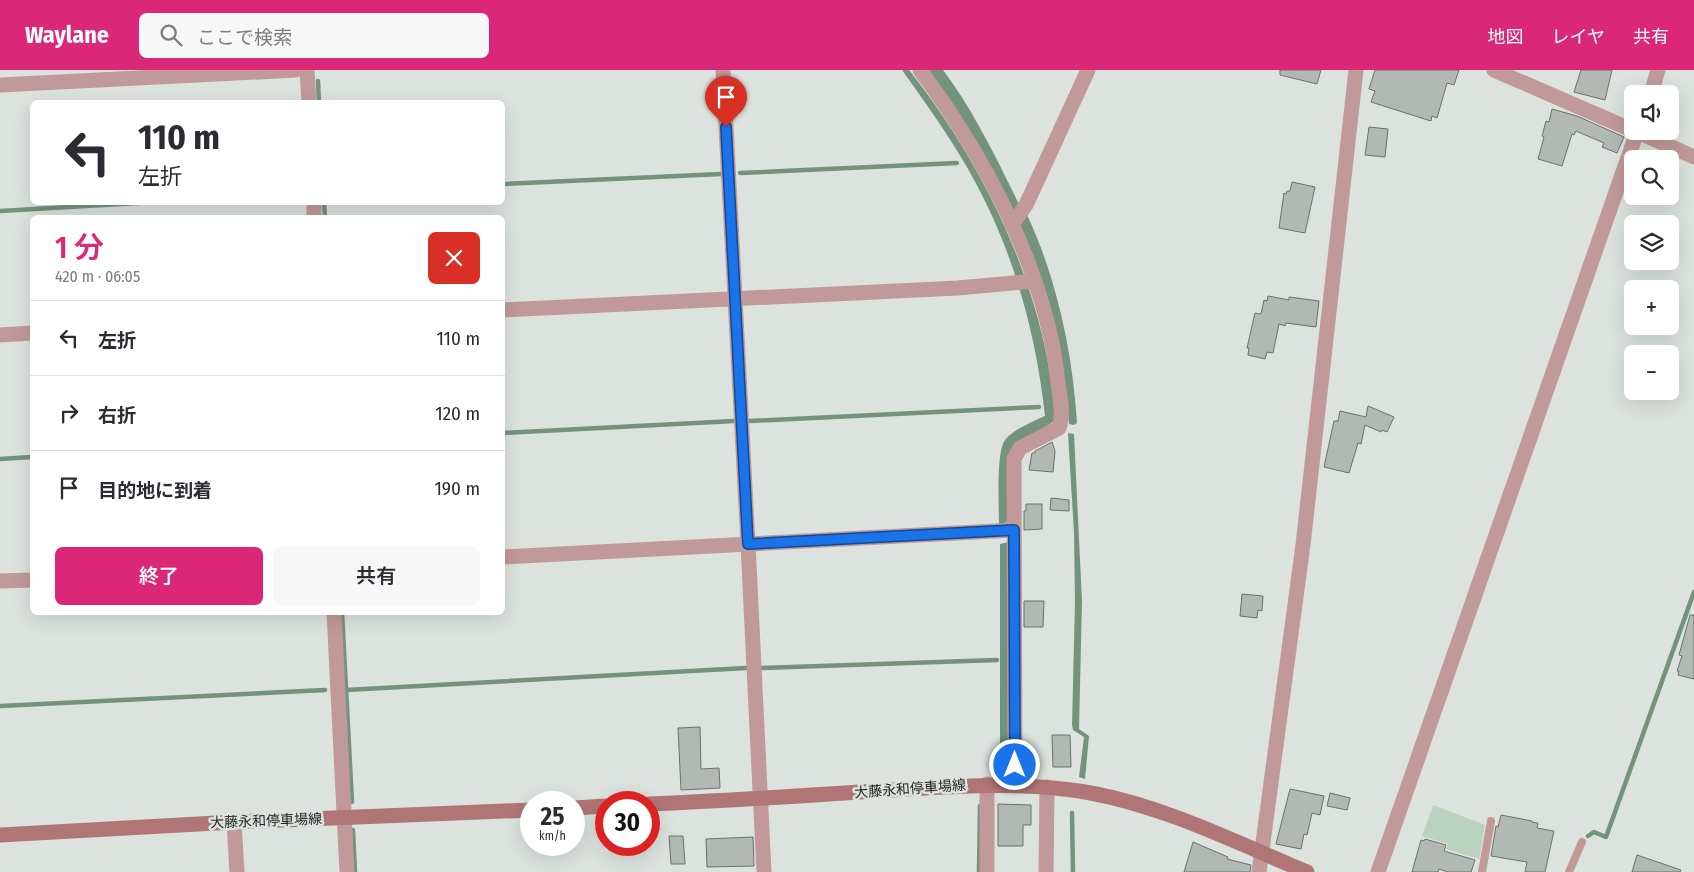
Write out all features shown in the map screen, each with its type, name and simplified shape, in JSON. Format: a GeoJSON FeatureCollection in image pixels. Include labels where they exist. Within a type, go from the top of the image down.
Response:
{"type":"FeatureCollection","features":[{"type":"Feature","properties":{"kind":"main road","name":"大藤永和停車場線"},"geometry":{"type":"LineString","coordinates":[[660,804],[987,784],[1047,787],[1090,793],[1132,802],[1307,872]]}},
{"type":"Feature","properties":{"kind":"main road","name":"大藤永和停車場線"},"geometry":{"type":"LineString","coordinates":[[0,835],[234,822],[520,810]]}},
{"type":"Feature","properties":{"kind":"street"},"geometry":{"type":"LineString","coordinates":[[0,85],[296,70]]}},
{"type":"Feature","properties":{"kind":"street"},"geometry":{"type":"LineString","coordinates":[[307,70],[309,100]]}},
{"type":"Feature","properties":{"kind":"street"},"geometry":{"type":"LineString","coordinates":[[723,70],[764,872]]}},
{"type":"Feature","properties":{"kind":"street"},"geometry":{"type":"LineString","coordinates":[[920,70],[947,106],[976,153],[1012,224],[1026,282],[1046,322],[1056,368],[1062,419],[1059,428],[1020,448],[1015,455],[1015,784]]}},
{"type":"Feature","properties":{"kind":"street"},"geometry":{"type":"LineString","coordinates":[[1012,224],[1026,205],[1088,70]]}},
{"type":"Feature","properties":{"kind":"street"},"geometry":{"type":"LineString","coordinates":[[1259,872],[1302,544],[1356,70]]}},
{"type":"Feature","properties":{"kind":"street"},"geometry":{"type":"LineString","coordinates":[[1494,70],[1624,127]]}},
{"type":"Feature","properties":{"kind":"street"},"geometry":{"type":"LineString","coordinates":[[1654,85],[1658,70]]}},
{"type":"Feature","properties":{"kind":"street"},"geometry":{"type":"LineString","coordinates":[[1378,872],[1633,140]]}},
{"type":"Feature","properties":{"kind":"street"},"geometry":{"type":"LineString","coordinates":[[1655,140],[1694,157]]}},
{"type":"Feature","properties":{"kind":"street"},"geometry":{"type":"LineString","coordinates":[[505,310],[958,288],[1026,282]]}},
{"type":"Feature","properties":{"kind":"street"},"geometry":{"type":"LineString","coordinates":[[0,335],[30,333]]}},
{"type":"Feature","properties":{"kind":"street"},"geometry":{"type":"LineString","coordinates":[[505,557],[1014,530]]}},
{"type":"Feature","properties":{"kind":"street"},"geometry":{"type":"LineString","coordinates":[[0,581],[30,580]]}},
{"type":"Feature","properties":{"kind":"street"},"geometry":{"type":"LineString","coordinates":[[334,615],[347,872]]}},
{"type":"Feature","properties":{"kind":"street"},"geometry":{"type":"LineString","coordinates":[[987,784],[987,872]]}},
{"type":"Feature","properties":{"kind":"street"},"geometry":{"type":"LineString","coordinates":[[1046,872],[1047,787]]}},
{"type":"Feature","properties":{"kind":"street"},"geometry":{"type":"LineString","coordinates":[[234,822],[237,872]]}},
{"type":"Feature","properties":{"kind":"lane"},"geometry":{"type":"LineString","coordinates":[[1482,872],[1491,822]]}},
{"type":"Feature","properties":{"kind":"lane"},"geometry":{"type":"LineString","coordinates":[[1569,872],[1582,842]]}},
{"type":"Feature","properties":{"kind":"shaded area"},"geometry":{"type":"Polygon","coordinates":[[[902,70],[909,70],[937,108],[963,148],[987,191],[1008,235],[1026,280],[1040,327],[1050,373],[1055,420],[1018,442],[1008,522],[999,524],[999,467],[1002,446],[1008,436],[1045,416],[1031,333],[1007,252],[985,201],[957,150],[902,70]]]}},
{"type":"Feature","properties":{"kind":"shaded area"},"geometry":{"type":"Polygon","coordinates":[[[928,70],[943,70],[962,98],[988,142],[1017,201],[1028,217],[1038,241],[1062,318],[1075,397],[1077,423],[1074,425],[1069,424],[1062,366],[980,149],[953,104],[928,70]]]}},
{"type":"Feature","properties":{"kind":"shaded area"},"geometry":{"type":"Polygon","coordinates":[[[1068,433],[1074,434],[1082,601],[1079,729],[1089,736],[1085,779],[1079,777],[1084,737],[1073,730],[1072,725],[1075,601],[1074,533],[1068,433]]]}},
{"type":"Feature","properties":{"kind":"shaded area"},"geometry":{"type":"Polygon","coordinates":[[[1009,542],[1008,764],[1000,768],[1000,544],[1009,542]]]}},
{"type":"Feature","properties":{"kind":"shaded area"},"geometry":{"type":"Polygon","coordinates":[[[1433,805],[1485,825],[1479,859],[1446,849],[1448,844],[1422,836],[1433,805]]]}},
{"type":"Feature","properties":{"kind":"building"},"geometry":{"type":"Polygon","coordinates":[[[1280,70],[1321,70],[1317,84],[1280,75],[1280,70]]]}},
{"type":"Feature","properties":{"kind":"building"},"geometry":{"type":"Polygon","coordinates":[[[1375,70],[1459,70],[1454,85],[1447,83],[1437,118],[1432,116],[1431,121],[1371,102],[1375,91],[1369,89],[1375,70]]]}},
{"type":"Feature","properties":{"kind":"building"},"geometry":{"type":"Polygon","coordinates":[[[1581,70],[1612,70],[1605,100],[1574,92],[1581,70]]]}},
{"type":"Feature","properties":{"kind":"building"},"geometry":{"type":"Polygon","coordinates":[[[1552,109],[1577,116],[1624,137],[1617,153],[1602,147],[1604,143],[1576,131],[1574,135],[1572,134],[1562,166],[1538,159],[1546,121],[1549,122],[1552,109]]]}},
{"type":"Feature","properties":{"kind":"building"},"geometry":{"type":"Polygon","coordinates":[[[1369,127],[1388,129],[1385,157],[1365,155],[1369,127]]]}},
{"type":"Feature","properties":{"kind":"building"},"geometry":{"type":"Polygon","coordinates":[[[1292,182],[1315,187],[1305,233],[1279,228],[1284,193],[1286,194],[1287,191],[1290,191],[1292,182]]]}},
{"type":"Feature","properties":{"kind":"building"},"geometry":{"type":"Polygon","coordinates":[[[1268,296],[1289,300],[1289,297],[1319,301],[1316,327],[1286,323],[1285,326],[1279,324],[1273,353],[1267,352],[1265,359],[1248,355],[1249,348],[1247,348],[1255,313],[1261,314],[1264,300],[1267,301],[1268,296]]]}},
{"type":"Feature","properties":{"kind":"building"},"geometry":{"type":"Polygon","coordinates":[[[1368,406],[1394,417],[1387,432],[1382,430],[1381,432],[1365,425],[1361,444],[1358,443],[1349,473],[1324,467],[1334,421],[1338,421],[1340,411],[1366,417],[1368,406]]]}},
{"type":"Feature","properties":{"kind":"building"},"geometry":{"type":"Polygon","coordinates":[[[1052,442],[1055,451],[1053,472],[1029,470],[1032,453],[1052,442]]]}},
{"type":"Feature","properties":{"kind":"building"},"geometry":{"type":"Polygon","coordinates":[[[1051,498],[1069,500],[1069,511],[1050,510],[1051,498]]]}},
{"type":"Feature","properties":{"kind":"building"},"geometry":{"type":"Polygon","coordinates":[[[1026,504],[1042,504],[1042,529],[1024,530],[1026,504]]]}},
{"type":"Feature","properties":{"kind":"building"},"geometry":{"type":"Polygon","coordinates":[[[1242,594],[1263,596],[1262,611],[1258,610],[1257,618],[1240,616],[1242,594]]]}},
{"type":"Feature","properties":{"kind":"building"},"geometry":{"type":"Polygon","coordinates":[[[1024,601],[1044,601],[1043,627],[1024,627],[1024,601]]]}},
{"type":"Feature","properties":{"kind":"building"},"geometry":{"type":"Polygon","coordinates":[[[1690,615],[1694,615],[1694,679],[1678,675],[1679,671],[1677,671],[1682,656],[1679,655],[1690,615]]]}},
{"type":"Feature","properties":{"kind":"building"},"geometry":{"type":"Polygon","coordinates":[[[700,727],[701,769],[719,768],[720,788],[681,790],[678,728],[700,727]]]}},
{"type":"Feature","properties":{"kind":"building"},"geometry":{"type":"Polygon","coordinates":[[[1052,735],[1070,735],[1071,767],[1053,767],[1052,735]]]}},
{"type":"Feature","properties":{"kind":"building"},"geometry":{"type":"Polygon","coordinates":[[[1290,789],[1324,796],[1320,815],[1312,813],[1307,835],[1304,834],[1301,849],[1276,844],[1290,789]]]}},
{"type":"Feature","properties":{"kind":"building"},"geometry":{"type":"Polygon","coordinates":[[[1330,793],[1350,798],[1347,810],[1327,806],[1330,793]]]}},
{"type":"Feature","properties":{"kind":"building"},"geometry":{"type":"Polygon","coordinates":[[[998,804],[1031,805],[1031,825],[1023,825],[1023,846],[998,846],[998,804]]]}},
{"type":"Feature","properties":{"kind":"building"},"geometry":{"type":"Polygon","coordinates":[[[1501,815],[1532,821],[1538,823],[1537,828],[1554,831],[1545,872],[1525,872],[1527,862],[1491,856],[1496,826],[1498,827],[1501,815]]]}},
{"type":"Feature","properties":{"kind":"building"},"geometry":{"type":"Polygon","coordinates":[[[669,836],[683,836],[685,864],[671,864],[669,836]]]}},
{"type":"Feature","properties":{"kind":"building"},"geometry":{"type":"Polygon","coordinates":[[[753,837],[754,866],[707,867],[706,839],[753,837]]]}},
{"type":"Feature","properties":{"kind":"building"},"geometry":{"type":"Polygon","coordinates":[[[1425,839],[1446,845],[1444,851],[1475,860],[1471,872],[1448,872],[1439,869],[1438,872],[1412,872],[1421,840],[1424,841],[1425,839]]]}},
{"type":"Feature","properties":{"kind":"building"},"geometry":{"type":"Polygon","coordinates":[[[1193,842],[1228,857],[1227,859],[1251,865],[1250,872],[1184,872],[1193,842]]]}},
{"type":"Feature","properties":{"kind":"building"},"geometry":{"type":"Polygon","coordinates":[[[1637,855],[1681,870],[1680,872],[1632,872],[1637,855]]]}},
{"type":"Feature","properties":{"kind":"waterway"},"geometry":{"type":"LineString","coordinates":[[318,81],[319,100]]}},
{"type":"Feature","properties":{"kind":"waterway"},"geometry":{"type":"LineString","coordinates":[[740,173],[957,163]]}},
{"type":"Feature","properties":{"kind":"waterway"},"geometry":{"type":"LineString","coordinates":[[505,184],[721,174]]}},
{"type":"Feature","properties":{"kind":"waterway"},"geometry":{"type":"LineString","coordinates":[[0,211],[103,205]]}},
{"type":"Feature","properties":{"kind":"waterway"},"geometry":{"type":"LineString","coordinates":[[324,205],[325,215]]}},
{"type":"Feature","properties":{"kind":"waterway"},"geometry":{"type":"LineString","coordinates":[[750,421],[1039,407]]}},
{"type":"Feature","properties":{"kind":"waterway"},"geometry":{"type":"LineString","coordinates":[[505,433],[734,421]]}},
{"type":"Feature","properties":{"kind":"waterway"},"geometry":{"type":"LineString","coordinates":[[0,459],[30,457]]}},
{"type":"Feature","properties":{"kind":"waterway"},"geometry":{"type":"LineString","coordinates":[[1588,836],[1594,832],[1606,837],[1694,592]]}},
{"type":"Feature","properties":{"kind":"waterway"},"geometry":{"type":"LineString","coordinates":[[342,615],[352,802]]}},
{"type":"Feature","properties":{"kind":"waterway"},"geometry":{"type":"LineString","coordinates":[[762,668],[997,660]]}},
{"type":"Feature","properties":{"kind":"waterway"},"geometry":{"type":"LineString","coordinates":[[346,690],[746,668]]}},
{"type":"Feature","properties":{"kind":"waterway"},"geometry":{"type":"LineString","coordinates":[[0,706],[325,690]]}},
{"type":"Feature","properties":{"kind":"waterway"},"geometry":{"type":"LineString","coordinates":[[979,872],[980,806]]}},
{"type":"Feature","properties":{"kind":"waterway"},"geometry":{"type":"LineString","coordinates":[[1072,813],[1073,872]]}},
{"type":"Feature","properties":{"kind":"waterway"},"geometry":{"type":"LineString","coordinates":[[353,830],[355,872]]}},
{"type":"Feature","properties":{"kind":"route"},"geometry":{"type":"LineString","coordinates":[[726,127],[748,544],[1014,530],[1015,765]]}}]}
